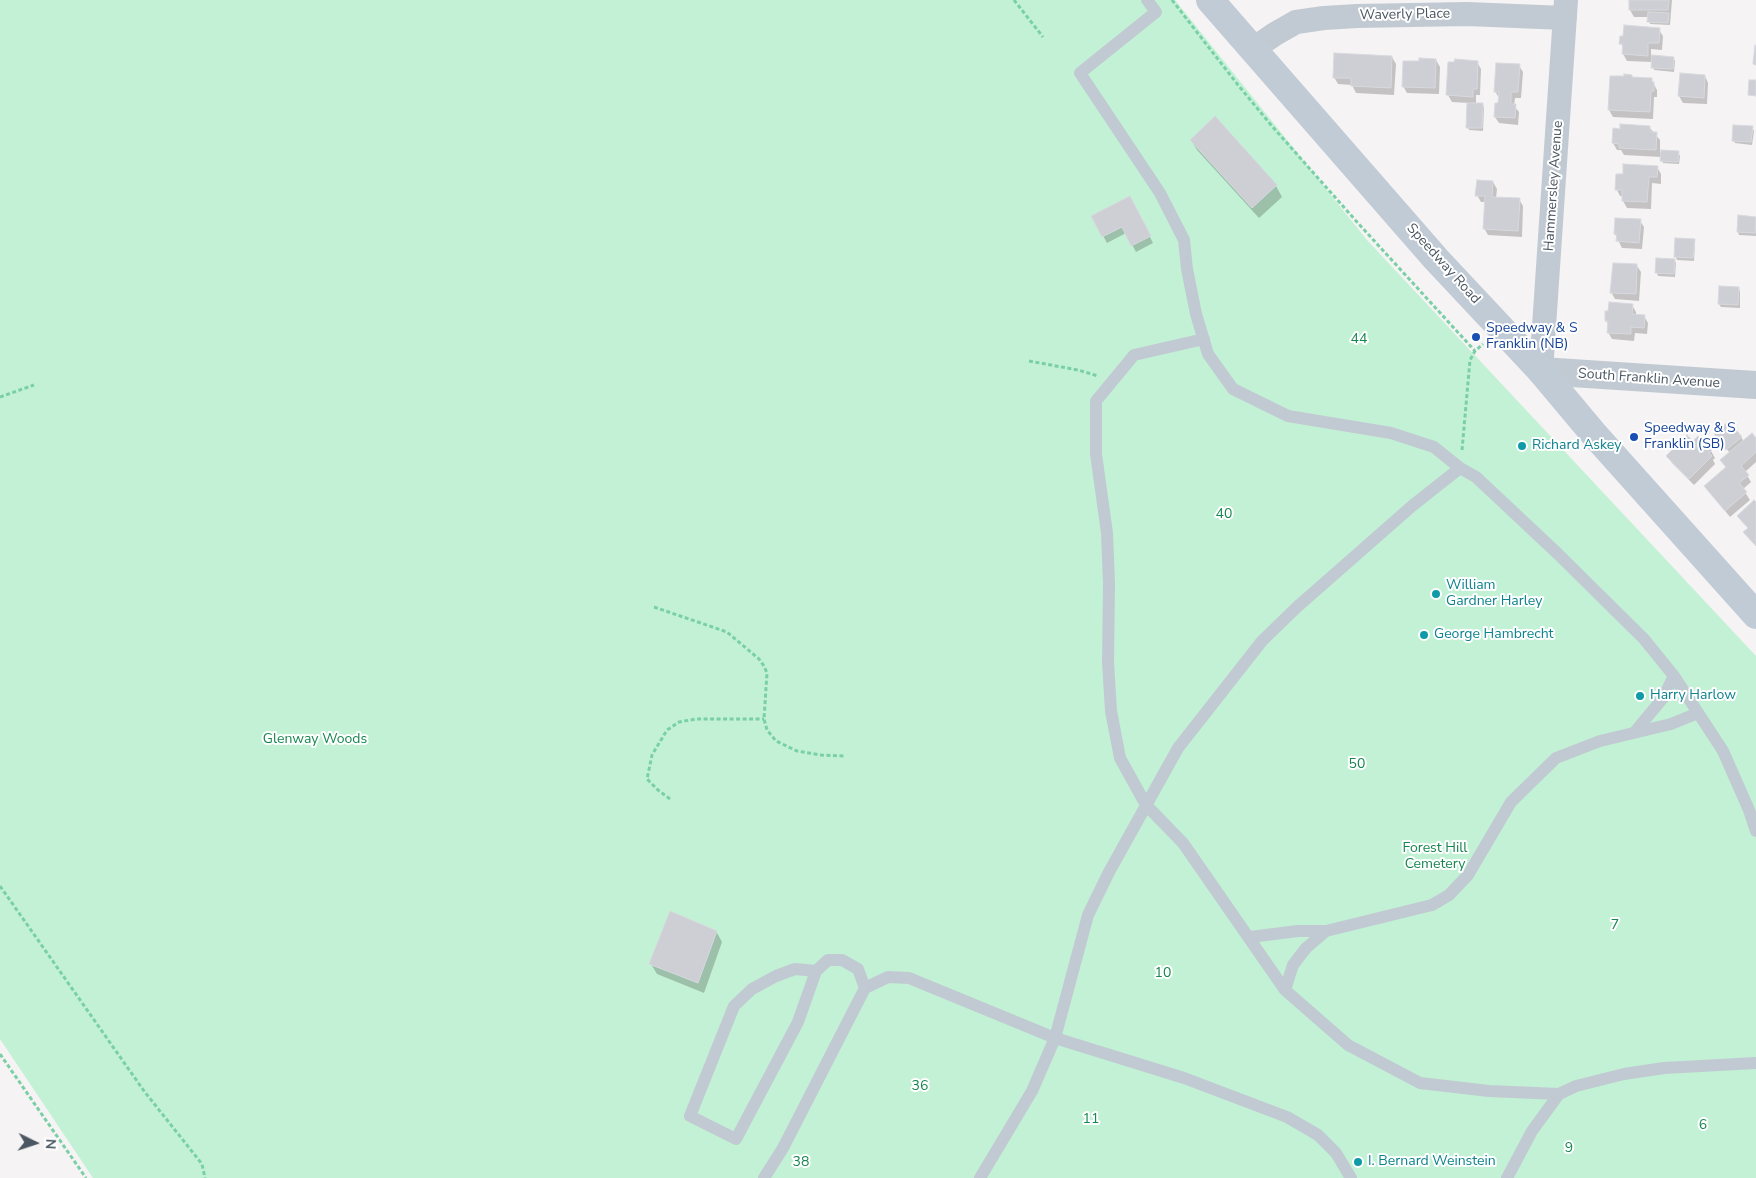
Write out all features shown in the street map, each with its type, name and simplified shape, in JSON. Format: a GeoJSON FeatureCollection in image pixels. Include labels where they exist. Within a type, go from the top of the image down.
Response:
{"type":"FeatureCollection","features":[{"type":"Feature","properties":{"kind":"main road","name":"Speedway Road"},"geometry":{"type":"LineString","coordinates":[[1210,0],[1436,259],[1541,372],[1593,434],[1756,615]]}},
{"type":"Feature","properties":{"kind":"street","name":"Waverly Place"},"geometry":{"type":"LineString","coordinates":[[1253,49],[1296,22],[1324,18],[1565,9]]}},
{"type":"Feature","properties":{"kind":"street","name":"Hammersley Avenue"},"geometry":{"type":"LineString","coordinates":[[1541,372],[1565,9]]}},
{"type":"Feature","properties":{"kind":"street","name":"South Franklin Avenue"},"geometry":{"type":"LineString","coordinates":[[1541,372],[1756,385]]}},
{"type":"Feature","properties":{"kind":"lane"},"geometry":{"type":"LineString","coordinates":[[1147,0],[1156,12],[1080,73],[1160,193],[1184,240],[1194,305],[1208,354],[1233,389],[1288,416],[1391,432],[1434,447],[1460,468],[1476,477],[1557,553],[1644,640],[1674,676],[1722,751],[1749,810],[1756,831]]}},
{"type":"Feature","properties":{"kind":"lane"},"geometry":{"type":"LineString","coordinates":[[1204,339],[1134,355],[1096,401],[1096,445],[1107,533],[1109,584],[1108,662],[1111,711],[1120,758],[1146,805],[1183,843],[1285,990],[1348,1045],[1420,1083],[1489,1091],[1559,1094],[1576,1086],[1624,1074],[1664,1068],[1756,1063]]}},
{"type":"Feature","properties":{"kind":"lane"},"geometry":{"type":"LineString","coordinates":[[980,1178],[1032,1091],[1055,1038],[1088,915],[1109,872],[1178,748],[1262,641],[1297,607],[1412,506],[1460,468]]}},
{"type":"Feature","properties":{"kind":"lane"},"geometry":{"type":"LineString","coordinates":[[1634,733],[1664,698],[1674,676]]}},
{"type":"Feature","properties":{"kind":"lane"},"geometry":{"type":"LineString","coordinates":[[1250,937],[1298,930],[1326,931],[1432,905],[1449,895],[1468,875],[1511,802],[1556,758],[1600,741],[1671,724],[1698,712]]}},
{"type":"Feature","properties":{"kind":"lane"},"geometry":{"type":"LineString","coordinates":[[1285,990],[1294,965],[1306,948],[1326,931]]}},
{"type":"Feature","properties":{"kind":"lane"},"geometry":{"type":"LineString","coordinates":[[816,971],[795,969],[776,976],[752,989],[734,1006],[690,1116],[736,1139],[798,1022],[816,971],[828,960],[842,960],[858,969],[865,988]]}},
{"type":"Feature","properties":{"kind":"lane"},"geometry":{"type":"LineString","coordinates":[[764,1178],[783,1148],[865,988],[888,977],[909,978],[1055,1038],[1184,1078],[1286,1117],[1318,1135],[1336,1153],[1351,1178]]}},
{"type":"Feature","properties":{"kind":"lane"},"geometry":{"type":"LineString","coordinates":[[1507,1178],[1532,1131],[1559,1094]]}},
{"type":"Feature","properties":{"kind":"path"},"geometry":{"type":"LineString","coordinates":[[1014,0],[1043,36]]}},
{"type":"Feature","properties":{"kind":"path"},"geometry":{"type":"LineString","coordinates":[[1172,0],[1271,125],[1356,222],[1475,351]]}},
{"type":"Feature","properties":{"kind":"path"},"geometry":{"type":"LineString","coordinates":[[1460,468],[1470,360],[1475,351],[1485,342]]}},
{"type":"Feature","properties":{"kind":"path"},"geometry":{"type":"LineString","coordinates":[[1029,361],[1078,370],[1112,381]]}},
{"type":"Feature","properties":{"kind":"path"},"geometry":{"type":"LineString","coordinates":[[0,397],[34,385]]}},
{"type":"Feature","properties":{"kind":"path"},"geometry":{"type":"LineString","coordinates":[[654,607],[727,632],[759,659],[766,673],[764,719],[767,730],[776,741],[798,751],[844,756]]}},
{"type":"Feature","properties":{"kind":"path"},"geometry":{"type":"LineString","coordinates":[[670,799],[647,779],[652,755],[667,730],[679,722],[696,719],[764,719]]}},
{"type":"Feature","properties":{"kind":"path"},"geometry":{"type":"LineString","coordinates":[[0,886],[144,1091],[202,1164],[205,1178]]}},
{"type":"Feature","properties":{"kind":"path"},"geometry":{"type":"LineString","coordinates":[[0,1054],[86,1178]]}},
{"type":"Feature","properties":{"kind":"green space"},"geometry":{"type":"Polygon","coordinates":[[[0,0],[1175,0],[1367,240],[1756,656],[1756,1178],[93,1178],[0,1039],[0,0]]]}},
{"type":"Feature","properties":{"kind":"building"},"geometry":{"type":"Polygon","coordinates":[[[1629,0],[1669,0],[1668,10],[1629,10],[1629,0]]]}},
{"type":"Feature","properties":{"kind":"building"},"geometry":{"type":"Polygon","coordinates":[[[1648,12],[1669,13],[1668,23],[1647,22],[1648,12]]]}},
{"type":"Feature","properties":{"kind":"building"},"geometry":{"type":"Polygon","coordinates":[[[1624,25],[1660,28],[1659,43],[1648,43],[1648,56],[1622,54],[1623,44],[1619,44],[1620,36],[1623,36],[1624,25]]]}},
{"type":"Feature","properties":{"kind":"building"},"geometry":{"type":"Polygon","coordinates":[[[1756,46],[1756,65],[1753,64],[1756,46]]]}},
{"type":"Feature","properties":{"kind":"building"},"geometry":{"type":"Polygon","coordinates":[[[1334,53],[1392,56],[1391,88],[1351,86],[1351,78],[1333,78],[1334,53]]]}},
{"type":"Feature","properties":{"kind":"building"},"geometry":{"type":"Polygon","coordinates":[[[1652,55],[1674,57],[1673,69],[1651,68],[1652,55]]]}},
{"type":"Feature","properties":{"kind":"building"},"geometry":{"type":"Polygon","coordinates":[[[1419,58],[1436,59],[1435,88],[1402,87],[1403,61],[1419,61],[1419,58]]]}},
{"type":"Feature","properties":{"kind":"building"},"geometry":{"type":"Polygon","coordinates":[[[1455,59],[1478,61],[1477,89],[1473,89],[1473,97],[1446,95],[1448,62],[1454,62],[1455,59]]]}},
{"type":"Feature","properties":{"kind":"building"},"geometry":{"type":"Polygon","coordinates":[[[1496,63],[1520,64],[1518,92],[1511,92],[1511,104],[1516,104],[1515,118],[1494,117],[1495,103],[1498,103],[1499,92],[1494,92],[1496,63]]]}},
{"type":"Feature","properties":{"kind":"building"},"geometry":{"type":"Polygon","coordinates":[[[1680,73],[1705,75],[1704,98],[1678,96],[1680,73]]]}},
{"type":"Feature","properties":{"kind":"building"},"geometry":{"type":"Polygon","coordinates":[[[1624,74],[1632,75],[1632,77],[1652,78],[1654,91],[1651,91],[1650,112],[1608,110],[1610,76],[1624,76],[1624,74]]]}},
{"type":"Feature","properties":{"kind":"building"},"geometry":{"type":"Polygon","coordinates":[[[1749,80],[1756,80],[1756,96],[1748,95],[1749,80]]]}},
{"type":"Feature","properties":{"kind":"building"},"geometry":{"type":"Polygon","coordinates":[[[1467,103],[1483,103],[1482,128],[1466,128],[1467,103]]]}},
{"type":"Feature","properties":{"kind":"building"},"geometry":{"type":"Polygon","coordinates":[[[1215,116],[1277,185],[1252,208],[1190,140],[1215,116]]]}},
{"type":"Feature","properties":{"kind":"building"},"geometry":{"type":"Polygon","coordinates":[[[1620,124],[1650,126],[1650,132],[1657,132],[1656,150],[1619,148],[1619,144],[1612,143],[1613,128],[1620,129],[1620,124]]]}},
{"type":"Feature","properties":{"kind":"building"},"geometry":{"type":"Polygon","coordinates":[[[1733,125],[1753,126],[1751,142],[1732,141],[1733,125]]]}},
{"type":"Feature","properties":{"kind":"building"},"geometry":{"type":"Polygon","coordinates":[[[1661,150],[1679,151],[1678,162],[1660,161],[1661,150]]]}},
{"type":"Feature","properties":{"kind":"building"},"geometry":{"type":"Polygon","coordinates":[[[1623,164],[1658,166],[1657,177],[1649,177],[1647,202],[1622,201],[1622,190],[1615,190],[1616,174],[1623,174],[1623,164]]]}},
{"type":"Feature","properties":{"kind":"building"},"geometry":{"type":"Polygon","coordinates":[[[1477,180],[1493,181],[1492,197],[1520,198],[1518,231],[1483,229],[1485,196],[1475,196],[1477,180]]]}},
{"type":"Feature","properties":{"kind":"building"},"geometry":{"type":"Polygon","coordinates":[[[1130,196],[1151,236],[1131,246],[1122,227],[1102,237],[1091,216],[1130,196]]]}},
{"type":"Feature","properties":{"kind":"building"},"geometry":{"type":"Polygon","coordinates":[[[1738,215],[1756,217],[1755,233],[1737,232],[1738,215]]]}},
{"type":"Feature","properties":{"kind":"building"},"geometry":{"type":"Polygon","coordinates":[[[1615,218],[1641,219],[1639,243],[1616,241],[1617,234],[1614,234],[1615,218]]]}},
{"type":"Feature","properties":{"kind":"building"},"geometry":{"type":"Polygon","coordinates":[[[1675,238],[1695,239],[1693,258],[1674,257],[1675,238]]]}},
{"type":"Feature","properties":{"kind":"building"},"geometry":{"type":"Polygon","coordinates":[[[1656,258],[1675,259],[1674,274],[1655,273],[1656,258]]]}},
{"type":"Feature","properties":{"kind":"building"},"geometry":{"type":"Polygon","coordinates":[[[1613,263],[1637,264],[1636,294],[1610,293],[1613,263]]]}},
{"type":"Feature","properties":{"kind":"building"},"geometry":{"type":"Polygon","coordinates":[[[1719,286],[1739,287],[1738,305],[1718,304],[1719,286]]]}},
{"type":"Feature","properties":{"kind":"building"},"geometry":{"type":"Polygon","coordinates":[[[1609,302],[1633,304],[1632,314],[1645,315],[1644,328],[1631,327],[1631,334],[1607,333],[1608,321],[1605,321],[1605,311],[1608,311],[1609,302]]]}},
{"type":"Feature","properties":{"kind":"building"},"geometry":{"type":"Polygon","coordinates":[[[1729,421],[1742,437],[1726,450],[1714,434],[1729,421]]]}},
{"type":"Feature","properties":{"kind":"building"},"geometry":{"type":"Polygon","coordinates":[[[1752,433],[1756,438],[1756,452],[1741,466],[1749,475],[1739,483],[1747,492],[1725,511],[1704,486],[1726,467],[1720,460],[1752,433]]]}},
{"type":"Feature","properties":{"kind":"building"},"geometry":{"type":"Polygon","coordinates":[[[1687,435],[1693,441],[1698,436],[1712,450],[1709,453],[1712,456],[1689,479],[1666,456],[1687,435]]]}},
{"type":"Feature","properties":{"kind":"building"},"geometry":{"type":"Polygon","coordinates":[[[1754,500],[1756,502],[1756,546],[1743,532],[1748,528],[1737,516],[1754,500]]]}},
{"type":"Feature","properties":{"kind":"building"},"geometry":{"type":"Polygon","coordinates":[[[670,911],[717,931],[698,983],[649,964],[670,911]]]}},
{"type":"Feature","properties":{"kind":"place","name":"Speedway & S Franklin (NB)"},"geometry":{"type":"Point","coordinates":[1476,337]}},
{"type":"Feature","properties":{"kind":"place","name":"Speedway & S Franklin (SB)"},"geometry":{"type":"Point","coordinates":[1634,437]}},
{"type":"Feature","properties":{"kind":"place","name":"Richard Askey"},"geometry":{"type":"Point","coordinates":[1522,446]}},
{"type":"Feature","properties":{"kind":"place","name":"William Gardner Harley"},"geometry":{"type":"Point","coordinates":[1436,594]}},
{"type":"Feature","properties":{"kind":"place","name":"George Hambrecht"},"geometry":{"type":"Point","coordinates":[1424,635]}},
{"type":"Feature","properties":{"kind":"place","name":"Harry Harlow"},"geometry":{"type":"Point","coordinates":[1640,696]}},
{"type":"Feature","properties":{"kind":"place","name":"I. Bernard Weinstein"},"geometry":{"type":"Point","coordinates":[1358,1162]}},
{"type":"Feature","properties":{"kind":"park label","name":"44"},"geometry":{"type":"Point","coordinates":[1359,340]}},
{"type":"Feature","properties":{"kind":"park label","name":"40"},"geometry":{"type":"Point","coordinates":[1224,515]}},
{"type":"Feature","properties":{"kind":"park label","name":"Glenway Woods"},"geometry":{"type":"Point","coordinates":[315,740]}},
{"type":"Feature","properties":{"kind":"park label","name":"50"},"geometry":{"type":"Point","coordinates":[1357,765]}},
{"type":"Feature","properties":{"kind":"park label","name":"Forest Hill Cemetery"},"geometry":{"type":"Point","coordinates":[1435,858]}},
{"type":"Feature","properties":{"kind":"park label","name":"7"},"geometry":{"type":"Point","coordinates":[1615,926]}},
{"type":"Feature","properties":{"kind":"park label","name":"10"},"geometry":{"type":"Point","coordinates":[1163,974]}},
{"type":"Feature","properties":{"kind":"park label","name":"36"},"geometry":{"type":"Point","coordinates":[920,1087]}},
{"type":"Feature","properties":{"kind":"park label","name":"11"},"geometry":{"type":"Point","coordinates":[1091,1120]}},
{"type":"Feature","properties":{"kind":"park label","name":"6"},"geometry":{"type":"Point","coordinates":[1703,1126]}},
{"type":"Feature","properties":{"kind":"park label","name":"9"},"geometry":{"type":"Point","coordinates":[1569,1149]}},
{"type":"Feature","properties":{"kind":"park label","name":"38"},"geometry":{"type":"Point","coordinates":[801,1163]}}]}
